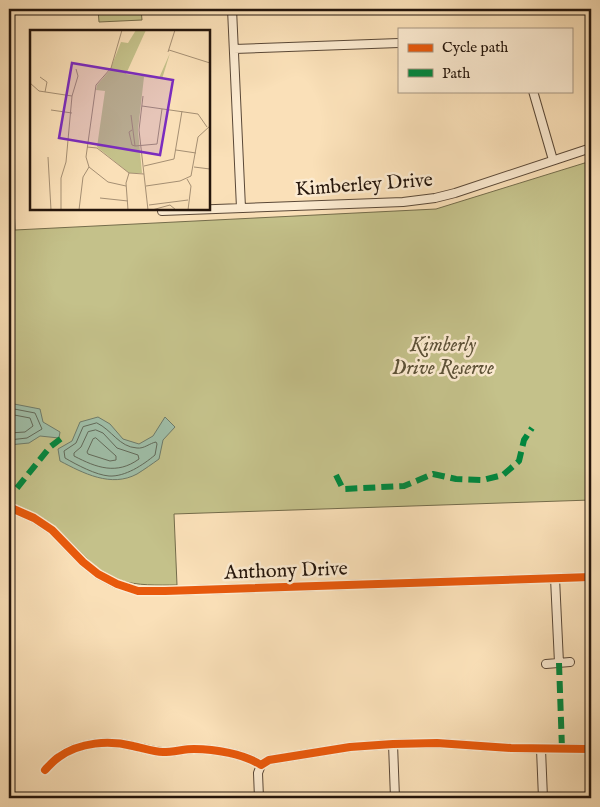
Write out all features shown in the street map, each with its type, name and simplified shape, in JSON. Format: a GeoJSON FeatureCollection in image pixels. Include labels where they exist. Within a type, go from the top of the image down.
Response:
{"type":"FeatureCollection","features":[{"type":"Feature","properties":{"kind":"street"},"geometry":{"type":"LineString","coordinates":[[232,9],[241,208]]}},
{"type":"Feature","properties":{"kind":"street"},"geometry":{"type":"LineString","coordinates":[[234,49],[398,43]]}},
{"type":"Feature","properties":{"kind":"street"},"geometry":{"type":"LineString","coordinates":[[533,92],[554,160]]}},
{"type":"Feature","properties":{"kind":"street","name":"Kimberley Drive"},"geometry":{"type":"LineString","coordinates":[[210,209],[402,202],[435,198],[591,148]]}},
{"type":"Feature","properties":{"kind":"street","name":"Kimberley Drive"},"geometry":{"type":"LineString","coordinates":[[162,211],[188,210]]}},
{"type":"Feature","properties":{"kind":"street","name":"Anthony Drive"},"geometry":{"type":"LineString","coordinates":[[9,507],[34,518],[52,530],[83,562],[98,574],[117,584],[138,591],[591,577]]}},
{"type":"Feature","properties":{"kind":"street"},"geometry":{"type":"LineString","coordinates":[[556,578],[559,663]]}},
{"type":"Feature","properties":{"kind":"street"},"geometry":{"type":"LineString","coordinates":[[546,664],[570,662]]}},
{"type":"Feature","properties":{"kind":"street"},"geometry":{"type":"LineString","coordinates":[[45,770],[58,757],[70,750],[95,743],[118,743],[164,752],[195,749],[220,752],[250,758],[261,765]]}},
{"type":"Feature","properties":{"kind":"street"},"geometry":{"type":"LineString","coordinates":[[259,798],[258,773],[261,765],[270,760],[335,749],[394,744],[437,743],[541,749],[591,749]]}},
{"type":"Feature","properties":{"kind":"street"},"geometry":{"type":"LineString","coordinates":[[394,744],[396,798]]}},
{"type":"Feature","properties":{"kind":"street"},"geometry":{"type":"LineString","coordinates":[[541,749],[543,798]]}},
{"type":"Feature","properties":{"kind":"green space"},"geometry":{"type":"Polygon","coordinates":[[[98,9],[141,9],[142,20],[99,22],[98,9]]]}},
{"type":"Feature","properties":{"kind":"green space","name":"Kimberly Drive Reserve"},"geometry":{"type":"Polygon","coordinates":[[[9,92],[15,230],[436,209],[591,161],[591,500],[174,514],[177,585],[133,583],[119,580],[101,570],[51,524],[34,513],[9,502],[9,381],[13,381],[9,289],[9,92]]]}},
{"type":"Feature","properties":{"kind":"water"},"geometry":{"type":"Polygon","coordinates":[[[9,403],[40,409],[43,422],[60,432],[59,438],[40,436],[29,443],[9,445],[9,403]]]}},
{"type":"Feature","properties":{"kind":"water"},"geometry":{"type":"Polygon","coordinates":[[[98,417],[110,424],[123,439],[139,444],[153,436],[165,417],[175,427],[163,440],[159,459],[137,474],[127,478],[107,479],[88,474],[60,461],[58,449],[72,441],[80,422],[98,417]]]}},
{"type":"Feature","properties":{"kind":"marked path"},"geometry":{"type":"LineString","coordinates":[[336,475],[343,489],[404,486],[433,474],[456,479],[483,480],[503,475],[519,461],[524,440],[532,428]]}},
{"type":"Feature","properties":{"kind":"marked path"},"geometry":{"type":"LineString","coordinates":[[17,488],[50,447],[63,437]]}},
{"type":"Feature","properties":{"kind":"marked path"},"geometry":{"type":"LineString","coordinates":[[559,663],[562,749]]}},
{"type":"Feature","properties":{"kind":"cycle path"},"geometry":{"type":"LineString","coordinates":[[9,507],[34,518],[52,530],[83,562],[98,574],[117,584],[138,591],[591,577]]}},
{"type":"Feature","properties":{"kind":"cycle path"},"geometry":{"type":"LineString","coordinates":[[45,770],[67,752],[85,745],[105,743],[124,744],[159,752],[194,749],[220,751],[238,755],[261,765],[269,760],[350,747],[393,744],[437,743],[511,748],[591,749]]}}]}
